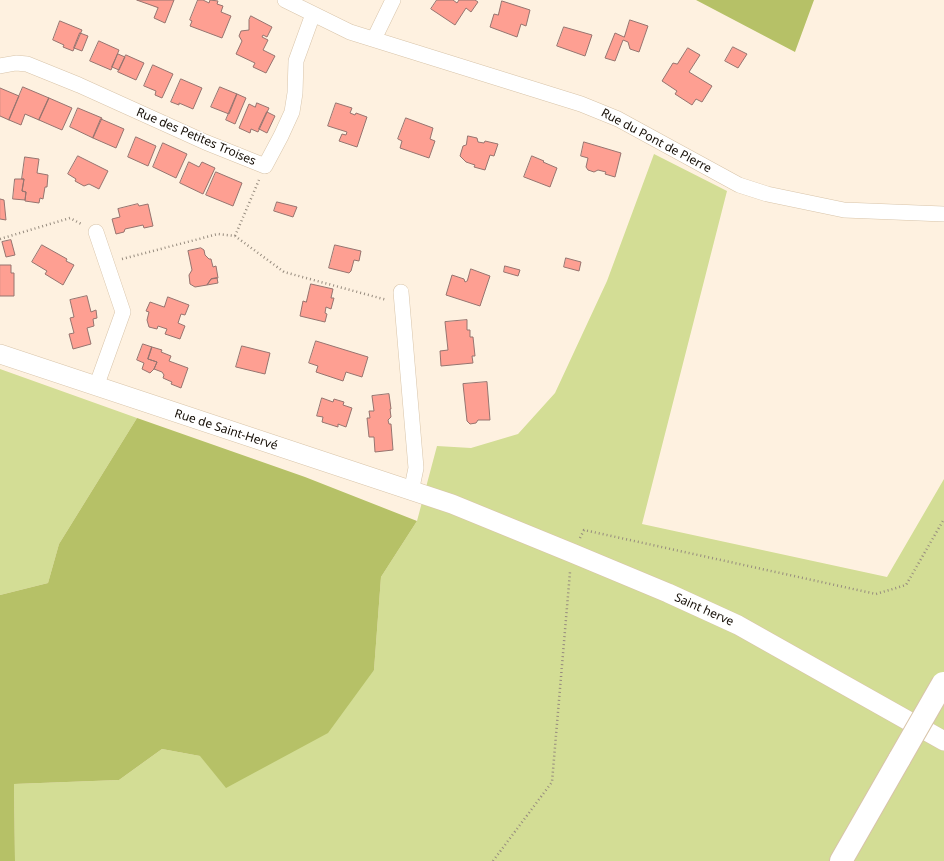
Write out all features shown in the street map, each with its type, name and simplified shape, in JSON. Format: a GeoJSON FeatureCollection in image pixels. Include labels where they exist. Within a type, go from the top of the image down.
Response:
{"type":"FeatureCollection","features":[{"type":"Feature","properties":{"kind":"highway"},"geometry":{"type":"LineString","coordinates":[[842,861],[943,682]]}},
{"type":"Feature","properties":{"kind":"street","name":"Rue du Pont de Pierre"},"geometry":{"type":"LineString","coordinates":[[285,0],[350,32],[580,104],[618,119],[739,185],[767,194],[844,210],[944,214]]}},
{"type":"Feature","properties":{"kind":"street"},"geometry":{"type":"LineString","coordinates":[[374,40],[393,0]]}},
{"type":"Feature","properties":{"kind":"street","name":"Rue des Petites Troises"},"geometry":{"type":"LineString","coordinates":[[0,66],[16,63],[27,64],[265,166],[292,112],[295,93],[296,61],[313,14]]}},
{"type":"Feature","properties":{"kind":"street"},"geometry":{"type":"LineString","coordinates":[[96,232],[123,312],[96,387]]}},
{"type":"Feature","properties":{"kind":"street"},"geometry":{"type":"LineString","coordinates":[[402,298],[416,468],[411,492]]}},
{"type":"Feature","properties":{"kind":"street","name":"Rue de Saint-Hervé"},"geometry":{"type":"LineString","coordinates":[[0,354],[411,492],[452,504]]}},
{"type":"Feature","properties":{"kind":"street","name":"Saint herve"},"geometry":{"type":"LineString","coordinates":[[452,504],[668,593],[738,625],[944,741]]}},
{"type":"Feature","properties":{"kind":"path"},"geometry":{"type":"LineString","coordinates":[[235,236],[265,166]]}},
{"type":"Feature","properties":{"kind":"path"},"geometry":{"type":"LineString","coordinates":[[0,239],[70,218],[96,232]]}},
{"type":"Feature","properties":{"kind":"path"},"geometry":{"type":"LineString","coordinates":[[106,263],[218,234],[235,236],[284,272],[402,298]]}},
{"type":"Feature","properties":{"kind":"path"},"geometry":{"type":"LineString","coordinates":[[578,542],[584,530],[876,594],[906,585],[944,519]]}},
{"type":"Feature","properties":{"kind":"path"},"geometry":{"type":"LineString","coordinates":[[493,861],[552,782],[570,570]]}},
{"type":"Feature","properties":{"kind":"green space"},"geometry":{"type":"Polygon","coordinates":[[[696,0],[814,0],[795,52],[696,0]]]}},
{"type":"Feature","properties":{"kind":"green space"},"geometry":{"type":"Polygon","coordinates":[[[654,154],[727,191],[642,524],[887,577],[944,479],[944,861],[15,861],[14,784],[119,780],[162,749],[200,756],[374,670],[381,577],[417,521],[437,446],[471,448],[518,434],[555,393],[607,281],[654,154]]]}},
{"type":"Feature","properties":{"kind":"green space"},"geometry":{"type":"Polygon","coordinates":[[[0,369],[137,418],[59,544],[48,583],[0,595],[0,369]]]}},
{"type":"Feature","properties":{"kind":"green space"},"geometry":{"type":"Polygon","coordinates":[[[137,418],[305,477],[417,521],[381,577],[374,670],[328,733],[226,788],[200,756],[162,749],[119,780],[14,784],[15,861],[0,861],[0,595],[48,583],[59,544],[137,418]]]}},
{"type":"Feature","properties":{"kind":"building"},"geometry":{"type":"Polygon","coordinates":[[[137,0],[174,0],[165,23],[154,18],[158,8],[137,0]]]}},
{"type":"Feature","properties":{"kind":"building"},"geometry":{"type":"Polygon","coordinates":[[[198,0],[203,0],[209,3],[210,0],[218,1],[217,4],[223,6],[221,12],[231,16],[222,38],[190,26],[192,21],[190,20],[198,0]]]}},
{"type":"Feature","properties":{"kind":"building"},"geometry":{"type":"Polygon","coordinates":[[[437,0],[453,0],[457,3],[459,0],[475,0],[478,2],[471,12],[466,8],[455,25],[431,9],[437,0]]]}},
{"type":"Feature","properties":{"kind":"building"},"geometry":{"type":"Polygon","coordinates":[[[502,1],[530,10],[526,26],[521,24],[517,37],[490,27],[494,14],[498,15],[502,1]]]}},
{"type":"Feature","properties":{"kind":"building"},"geometry":{"type":"Polygon","coordinates":[[[251,16],[272,27],[267,37],[263,35],[262,37],[268,40],[263,50],[275,56],[266,73],[253,67],[255,63],[236,54],[242,41],[239,36],[241,31],[249,30],[249,20],[251,16]]]}},
{"type":"Feature","properties":{"kind":"building"},"geometry":{"type":"Polygon","coordinates":[[[630,20],[648,26],[639,52],[630,49],[628,42],[623,40],[615,61],[605,58],[615,33],[624,37],[630,20]]]}},
{"type":"Feature","properties":{"kind":"building"},"geometry":{"type":"Polygon","coordinates":[[[60,21],[82,30],[73,51],[63,47],[64,45],[53,40],[60,21]]]}},
{"type":"Feature","properties":{"kind":"building"},"geometry":{"type":"Polygon","coordinates":[[[564,27],[592,35],[585,56],[557,46],[564,27]]]}},
{"type":"Feature","properties":{"kind":"building"},"geometry":{"type":"Polygon","coordinates":[[[80,33],[88,36],[82,51],[74,48],[80,33]]]}},
{"type":"Feature","properties":{"kind":"building"},"geometry":{"type":"Polygon","coordinates":[[[99,41],[119,50],[111,70],[90,61],[99,41]]]}},
{"type":"Feature","properties":{"kind":"building"},"geometry":{"type":"Polygon","coordinates":[[[733,47],[747,54],[738,68],[725,61],[733,47]]]}},
{"type":"Feature","properties":{"kind":"building"},"geometry":{"type":"Polygon","coordinates":[[[688,48],[700,55],[689,72],[712,86],[702,102],[696,99],[692,105],[675,94],[677,91],[662,81],[673,63],[677,64],[688,48]]]}},
{"type":"Feature","properties":{"kind":"building"},"geometry":{"type":"Polygon","coordinates":[[[118,54],[125,57],[119,70],[112,67],[118,54]]]}},
{"type":"Feature","properties":{"kind":"building"},"geometry":{"type":"Polygon","coordinates":[[[126,55],[144,63],[136,80],[118,72],[126,55]]]}},
{"type":"Feature","properties":{"kind":"building"},"geometry":{"type":"Polygon","coordinates":[[[153,65],[173,74],[162,98],[155,95],[156,91],[144,86],[153,65]]]}},
{"type":"Feature","properties":{"kind":"building"},"geometry":{"type":"Polygon","coordinates":[[[181,79],[202,88],[193,109],[179,103],[179,105],[171,102],[181,79]]]}},
{"type":"Feature","properties":{"kind":"building"},"geometry":{"type":"Polygon","coordinates":[[[23,87],[49,98],[39,120],[25,114],[21,125],[9,120],[23,87]]]}},
{"type":"Feature","properties":{"kind":"building"},"geometry":{"type":"Polygon","coordinates":[[[220,87],[237,94],[229,114],[211,107],[220,87]]]}},
{"type":"Feature","properties":{"kind":"building"},"geometry":{"type":"Polygon","coordinates":[[[0,88],[19,96],[9,120],[0,116],[0,88]]]}},
{"type":"Feature","properties":{"kind":"building"},"geometry":{"type":"Polygon","coordinates":[[[237,94],[246,98],[235,124],[226,120],[237,94]]]}},
{"type":"Feature","properties":{"kind":"building"},"geometry":{"type":"Polygon","coordinates":[[[49,98],[72,108],[62,130],[39,120],[49,98]]]}},
{"type":"Feature","properties":{"kind":"building"},"geometry":{"type":"Polygon","coordinates":[[[257,103],[269,108],[258,132],[251,129],[250,133],[239,128],[249,104],[255,107],[257,103]]]}},
{"type":"Feature","properties":{"kind":"building"},"geometry":{"type":"Polygon","coordinates":[[[336,103],[352,108],[350,113],[355,115],[356,113],[367,117],[357,147],[339,141],[342,134],[346,135],[347,132],[328,126],[336,103]]]}},
{"type":"Feature","properties":{"kind":"building"},"geometry":{"type":"Polygon","coordinates":[[[78,108],[102,118],[93,138],[70,127],[78,108]]]}},
{"type":"Feature","properties":{"kind":"building"},"geometry":{"type":"Polygon","coordinates":[[[267,112],[275,116],[267,133],[259,129],[267,112]]]}},
{"type":"Feature","properties":{"kind":"building"},"geometry":{"type":"Polygon","coordinates":[[[406,118],[433,128],[430,139],[435,141],[429,158],[400,148],[402,141],[398,139],[406,118]]]}},
{"type":"Feature","properties":{"kind":"building"},"geometry":{"type":"Polygon","coordinates":[[[101,119],[124,129],[116,148],[93,138],[101,119]]]}},
{"type":"Feature","properties":{"kind":"building"},"geometry":{"type":"Polygon","coordinates":[[[468,136],[477,138],[478,142],[484,143],[485,141],[498,144],[494,156],[490,155],[485,170],[474,167],[475,165],[466,162],[460,156],[463,146],[466,145],[468,136]]]}},
{"type":"Feature","properties":{"kind":"building"},"geometry":{"type":"Polygon","coordinates":[[[136,137],[156,146],[148,166],[128,157],[136,137]]]}},
{"type":"Feature","properties":{"kind":"building"},"geometry":{"type":"Polygon","coordinates":[[[584,142],[621,153],[615,177],[605,174],[606,172],[598,170],[594,172],[588,170],[586,167],[588,158],[581,156],[584,142]]]}},
{"type":"Feature","properties":{"kind":"building"},"geometry":{"type":"Polygon","coordinates":[[[163,143],[187,154],[176,178],[153,167],[163,143]]]}},
{"type":"Feature","properties":{"kind":"building"},"geometry":{"type":"Polygon","coordinates":[[[78,156],[108,171],[99,189],[89,184],[84,186],[75,181],[76,179],[68,174],[78,156]]]}},
{"type":"Feature","properties":{"kind":"building"},"geometry":{"type":"Polygon","coordinates":[[[532,156],[557,168],[550,187],[524,177],[532,156]]]}},
{"type":"Feature","properties":{"kind":"building"},"geometry":{"type":"Polygon","coordinates":[[[25,157],[39,159],[37,173],[48,175],[47,187],[45,187],[43,199],[40,198],[39,203],[25,201],[26,192],[22,191],[24,179],[22,179],[25,157]]]}},
{"type":"Feature","properties":{"kind":"building"},"geometry":{"type":"Polygon","coordinates":[[[189,162],[199,167],[202,162],[215,168],[203,194],[180,183],[189,162]]]}},
{"type":"Feature","properties":{"kind":"building"},"geometry":{"type":"Polygon","coordinates":[[[216,172],[242,183],[233,206],[206,195],[216,172]]]}},
{"type":"Feature","properties":{"kind":"building"},"geometry":{"type":"Polygon","coordinates":[[[15,179],[24,179],[22,191],[26,192],[25,200],[13,199],[15,179]]]}},
{"type":"Feature","properties":{"kind":"building"},"geometry":{"type":"Polygon","coordinates":[[[0,199],[4,200],[6,220],[0,219],[0,199]]]}},
{"type":"Feature","properties":{"kind":"building"},"geometry":{"type":"Polygon","coordinates":[[[277,202],[297,207],[293,217],[274,211],[277,202]]]}},
{"type":"Feature","properties":{"kind":"building"},"geometry":{"type":"Polygon","coordinates":[[[138,204],[139,206],[148,204],[153,226],[144,228],[143,225],[125,229],[124,232],[116,234],[112,219],[120,217],[118,209],[138,204]]]}},
{"type":"Feature","properties":{"kind":"building"},"geometry":{"type":"Polygon","coordinates":[[[11,240],[15,255],[6,257],[2,242],[11,240]]]}},
{"type":"Feature","properties":{"kind":"building"},"geometry":{"type":"Polygon","coordinates":[[[42,245],[67,259],[66,261],[74,265],[63,285],[45,274],[47,271],[32,262],[42,245]]]}},
{"type":"Feature","properties":{"kind":"building"},"geometry":{"type":"Polygon","coordinates":[[[335,245],[361,251],[359,261],[354,260],[349,273],[329,268],[335,245]]]}},
{"type":"Feature","properties":{"kind":"building"},"geometry":{"type":"Polygon","coordinates":[[[201,248],[204,250],[205,255],[211,259],[213,267],[216,266],[218,278],[211,279],[207,285],[195,287],[190,284],[189,275],[192,270],[188,251],[201,248]]]}},
{"type":"Feature","properties":{"kind":"building"},"geometry":{"type":"Polygon","coordinates":[[[566,258],[581,262],[579,271],[564,267],[566,258]]]}},
{"type":"Feature","properties":{"kind":"building"},"geometry":{"type":"Polygon","coordinates":[[[0,265],[11,265],[11,273],[14,273],[14,296],[0,296],[0,265]]]}},
{"type":"Feature","properties":{"kind":"building"},"geometry":{"type":"Polygon","coordinates":[[[505,266],[520,270],[518,276],[504,272],[505,266]]]}},
{"type":"Feature","properties":{"kind":"building"},"geometry":{"type":"Polygon","coordinates":[[[471,269],[490,276],[480,306],[446,295],[452,275],[464,279],[465,282],[467,281],[471,269]]]}},
{"type":"Feature","properties":{"kind":"building"},"geometry":{"type":"Polygon","coordinates":[[[217,278],[218,283],[207,285],[211,279],[217,278]]]}},
{"type":"Feature","properties":{"kind":"building"},"geometry":{"type":"Polygon","coordinates":[[[311,284],[333,289],[331,298],[334,298],[331,309],[326,307],[325,313],[327,314],[325,322],[300,316],[303,301],[306,302],[311,284]]]}},
{"type":"Feature","properties":{"kind":"building"},"geometry":{"type":"Polygon","coordinates":[[[87,296],[91,312],[96,310],[97,318],[93,319],[94,326],[87,328],[91,344],[73,349],[69,334],[74,333],[70,318],[74,317],[70,300],[87,296]]]}},
{"type":"Feature","properties":{"kind":"building"},"geometry":{"type":"Polygon","coordinates":[[[168,297],[189,305],[185,315],[181,314],[178,323],[185,326],[180,339],[165,334],[167,329],[158,326],[157,329],[149,327],[147,320],[149,312],[146,311],[150,302],[164,307],[168,297]]]}},
{"type":"Feature","properties":{"kind":"building"},"geometry":{"type":"Polygon","coordinates":[[[467,320],[467,330],[470,330],[470,337],[473,337],[475,356],[472,356],[473,363],[441,366],[440,351],[448,350],[445,322],[467,320]]]}},
{"type":"Feature","properties":{"kind":"building"},"geometry":{"type":"Polygon","coordinates":[[[316,341],[368,357],[362,377],[346,372],[343,381],[316,372],[318,366],[309,363],[316,341]]]}},
{"type":"Feature","properties":{"kind":"building"},"geometry":{"type":"Polygon","coordinates":[[[143,344],[152,347],[148,359],[157,362],[154,369],[150,373],[142,369],[144,363],[137,360],[143,344]]]}},
{"type":"Feature","properties":{"kind":"building"},"geometry":{"type":"Polygon","coordinates":[[[242,346],[270,353],[265,374],[236,367],[242,346]]]}},
{"type":"Feature","properties":{"kind":"building"},"geometry":{"type":"Polygon","coordinates":[[[152,347],[162,350],[161,352],[171,356],[169,361],[188,368],[181,388],[171,384],[172,382],[163,378],[164,375],[162,372],[154,369],[157,362],[148,359],[152,347]]]}},
{"type":"Feature","properties":{"kind":"building"},"geometry":{"type":"Polygon","coordinates":[[[487,382],[490,420],[478,420],[476,423],[470,424],[467,421],[463,384],[487,382]]]}},
{"type":"Feature","properties":{"kind":"building"},"geometry":{"type":"Polygon","coordinates":[[[389,394],[391,417],[388,420],[389,424],[391,424],[393,450],[375,452],[374,437],[369,437],[367,418],[370,418],[369,411],[374,411],[372,396],[389,394]]]}},
{"type":"Feature","properties":{"kind":"building"},"geometry":{"type":"Polygon","coordinates":[[[322,398],[333,402],[334,399],[344,402],[343,405],[352,408],[346,427],[338,424],[338,427],[322,422],[323,417],[317,416],[322,398]]]}}]}
